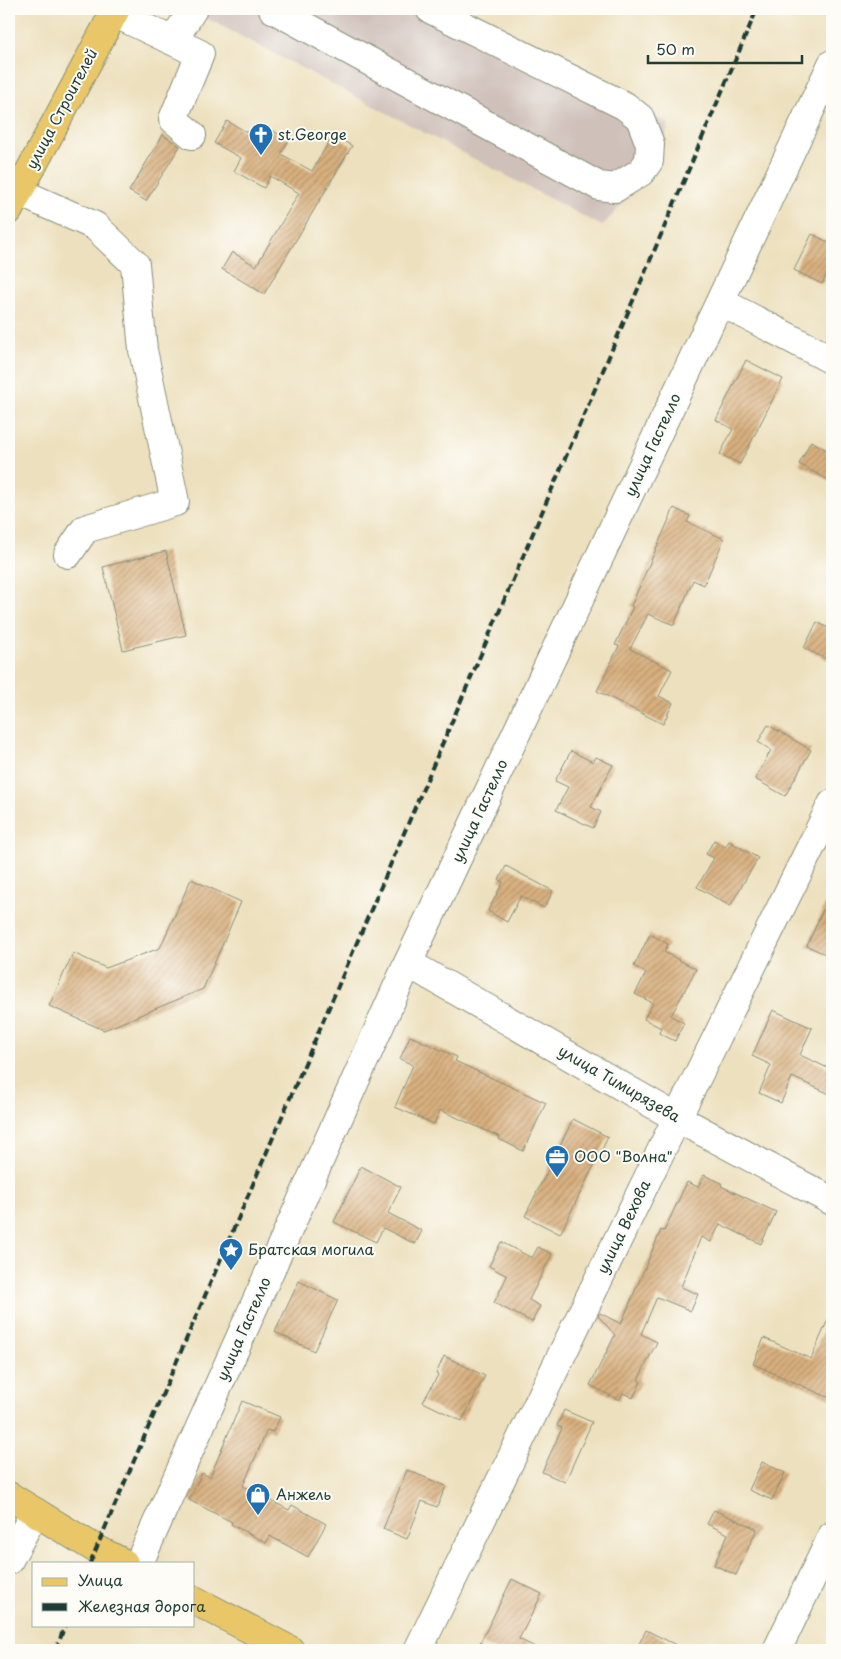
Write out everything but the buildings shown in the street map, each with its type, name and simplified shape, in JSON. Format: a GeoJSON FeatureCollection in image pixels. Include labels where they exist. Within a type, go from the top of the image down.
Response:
{"type":"FeatureCollection","features":[{"type":"Feature","properties":{"kind":"main road","name":"улица Строителей"},"geometry":{"type":"LineString","coordinates":[[14,201],[115,11]]}},
{"type":"Feature","properties":{"kind":"main road"},"geometry":{"type":"LineString","coordinates":[[9,1496],[122,1562]]}},
{"type":"Feature","properties":{"kind":"main road"},"geometry":{"type":"LineString","coordinates":[[195,1601],[290,1650]]}},
{"type":"Feature","properties":{"kind":"street"},"geometry":{"type":"LineString","coordinates":[[173,42],[193,9]]}},
{"type":"Feature","properties":{"kind":"street"},"geometry":{"type":"LineString","coordinates":[[273,9],[599,186],[615,188],[641,172],[649,161],[650,144],[640,118],[625,106],[430,9]]}},
{"type":"Feature","properties":{"kind":"street"},"geometry":{"type":"LineString","coordinates":[[115,11],[200,54],[173,119],[192,135]]}},
{"type":"Feature","properties":{"kind":"street","name":"улица Гастелло"},"geometry":{"type":"LineString","coordinates":[[139,1562],[408,963],[832,64]]}},
{"type":"Feature","properties":{"kind":"street"},"geometry":{"type":"LineString","coordinates":[[14,201],[95,226],[136,264],[143,350],[175,502],[85,529],[68,554]]}},
{"type":"Feature","properties":{"kind":"street"},"geometry":{"type":"LineString","coordinates":[[721,302],[832,360]]}},
{"type":"Feature","properties":{"kind":"street","name":"улица Вехова"},"geometry":{"type":"LineString","coordinates":[[418,1650],[832,804]]}},
{"type":"Feature","properties":{"kind":"street","name":"улица Тимирязева"},"geometry":{"type":"LineString","coordinates":[[408,963],[678,1118],[832,1200]]}},
{"type":"Feature","properties":{"kind":"street"},"geometry":{"type":"LineString","coordinates":[[9,1560],[35,1512]]}},
{"type":"Feature","properties":{"kind":"street"},"geometry":{"type":"LineString","coordinates":[[777,1650],[832,1536]]}},
{"type":"Feature","properties":{"kind":"shaded area"},"geometry":{"type":"Polygon","coordinates":[[[189,9],[442,9],[669,124],[657,166],[602,226],[189,9]]]}},
{"type":"Feature","properties":{"kind":"railway"},"geometry":{"type":"LineString","coordinates":[[90,1562],[757,9]]}},
{"type":"Feature","properties":{"kind":"railway"},"geometry":{"type":"LineString","coordinates":[[56,1650],[65,1626]]}},
{"type":"Feature","properties":{"kind":"place","name":"st.George"},"geometry":{"type":"Point","coordinates":[261,156]}},
{"type":"Feature","properties":{"kind":"place","name":"ООО \"Волна\""},"geometry":{"type":"Point","coordinates":[557,1178]}},
{"type":"Feature","properties":{"kind":"place","name":"Братская могила"},"geometry":{"type":"Point","coordinates":[231,1271]}},
{"type":"Feature","properties":{"kind":"place","name":"Анжель"},"geometry":{"type":"Point","coordinates":[258,1516]}}]}
